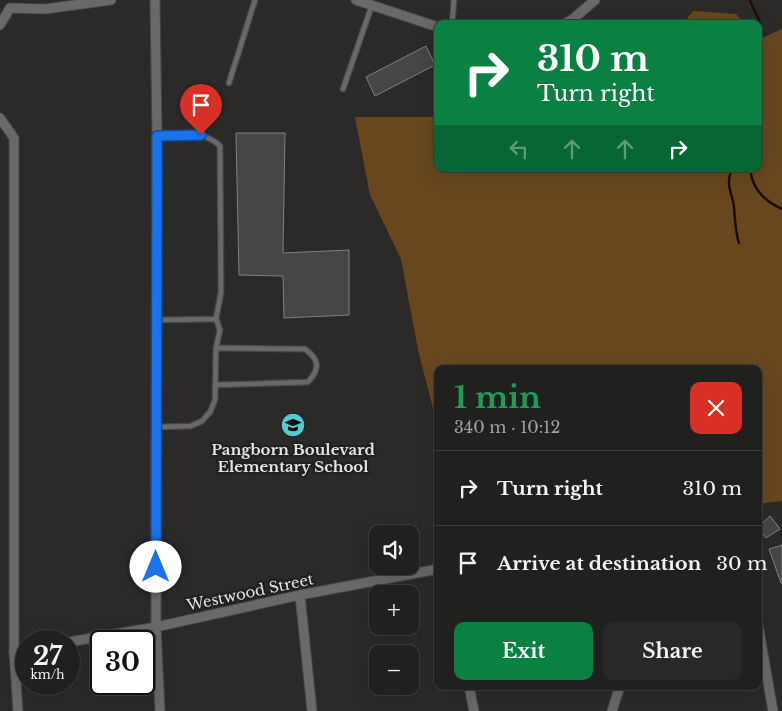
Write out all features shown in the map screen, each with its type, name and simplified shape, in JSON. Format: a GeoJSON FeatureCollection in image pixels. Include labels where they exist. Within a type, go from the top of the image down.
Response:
{"type":"FeatureCollection","features":[{"type":"Feature","properties":{"kind":"street"},"geometry":{"type":"LineString","coordinates":[[0,25],[10,8],[111,0]]}},
{"type":"Feature","properties":{"kind":"street"},"geometry":{"type":"LineString","coordinates":[[155,0],[157,136],[156,627],[160,711]]}},
{"type":"Feature","properties":{"kind":"street"},"geometry":{"type":"LineString","coordinates":[[356,0],[434,26]]}},
{"type":"Feature","properties":{"kind":"street"},"geometry":{"type":"LineString","coordinates":[[571,20],[595,0]]}},
{"type":"Feature","properties":{"kind":"street"},"geometry":{"type":"LineString","coordinates":[[0,118],[14,138],[14,652],[18,711]]}},
{"type":"Feature","properties":{"kind":"street","name":"Westwood Street"},"geometry":{"type":"LineString","coordinates":[[80,640],[156,627],[300,595],[434,570]]}},
{"type":"Feature","properties":{"kind":"street"},"geometry":{"type":"LineString","coordinates":[[300,595],[312,711]]}},
{"type":"Feature","properties":{"kind":"street"},"geometry":{"type":"LineString","coordinates":[[762,649],[773,711]]}},
{"type":"Feature","properties":{"kind":"street"},"geometry":{"type":"LineString","coordinates":[[470,690],[474,711]]}},
{"type":"Feature","properties":{"kind":"street"},"geometry":{"type":"LineString","coordinates":[[612,711],[619,690]]}},
{"type":"Feature","properties":{"kind":"lane"},"geometry":{"type":"LineString","coordinates":[[229,83],[255,0]]}},
{"type":"Feature","properties":{"kind":"lane"},"geometry":{"type":"LineString","coordinates":[[452,20],[454,0]]}},
{"type":"Feature","properties":{"kind":"lane"},"geometry":{"type":"LineString","coordinates":[[343,89],[372,6]]}},
{"type":"Feature","properties":{"kind":"lane"},"geometry":{"type":"LineString","coordinates":[[156,427],[191,426],[202,421],[210,412],[215,400],[216,348],[220,330],[216,319],[221,292],[220,146],[212,139],[201,135],[157,136]]}},
{"type":"Feature","properties":{"kind":"lane"},"geometry":{"type":"LineString","coordinates":[[157,320],[216,319]]}},
{"type":"Feature","properties":{"kind":"lane"},"geometry":{"type":"LineString","coordinates":[[215,385],[308,382],[315,375],[317,362],[306,349],[216,348]]}},
{"type":"Feature","properties":{"kind":"shaded area"},"geometry":{"type":"Polygon","coordinates":[[[693,11],[736,14],[741,20],[686,20],[693,11]]]}},
{"type":"Feature","properties":{"kind":"shaded area"},"geometry":{"type":"Polygon","coordinates":[[[782,29],[782,501],[762,504],[762,365],[434,365],[434,412],[418,350],[401,259],[370,195],[355,117],[434,117],[434,172],[762,172],[762,38],[782,29]]]}},
{"type":"Feature","properties":{"kind":"building"},"geometry":{"type":"Polygon","coordinates":[[[426,46],[434,63],[434,66],[375,96],[366,77],[426,46]]]}},
{"type":"Feature","properties":{"kind":"building"},"geometry":{"type":"Polygon","coordinates":[[[236,133],[285,133],[283,253],[349,250],[349,315],[284,318],[283,276],[239,275],[236,133]]]}},
{"type":"Feature","properties":{"kind":"building"},"geometry":{"type":"Polygon","coordinates":[[[770,516],[780,529],[766,538],[762,534],[762,523],[770,516]]]}},
{"type":"Feature","properties":{"kind":"building"},"geometry":{"type":"Polygon","coordinates":[[[782,545],[782,583],[781,583],[769,549],[782,545]]]}},
{"type":"Feature","properties":{"kind":"waterway"},"geometry":{"type":"LineString","coordinates":[[750,0],[759,20]]}},
{"type":"Feature","properties":{"kind":"waterway"},"geometry":{"type":"LineString","coordinates":[[731,172],[729,184],[739,243]]}},
{"type":"Feature","properties":{"kind":"waterway"},"geometry":{"type":"LineString","coordinates":[[750,172],[756,188],[764,198],[782,209]]}},
{"type":"Feature","properties":{"kind":"place","name":"Pangborn Boulevard Elementary School"},"geometry":{"type":"Point","coordinates":[293,425]}},
{"type":"Feature","properties":{"kind":"route"},"geometry":{"type":"LineString","coordinates":[[156,567],[157,136],[201,135]]}}]}
